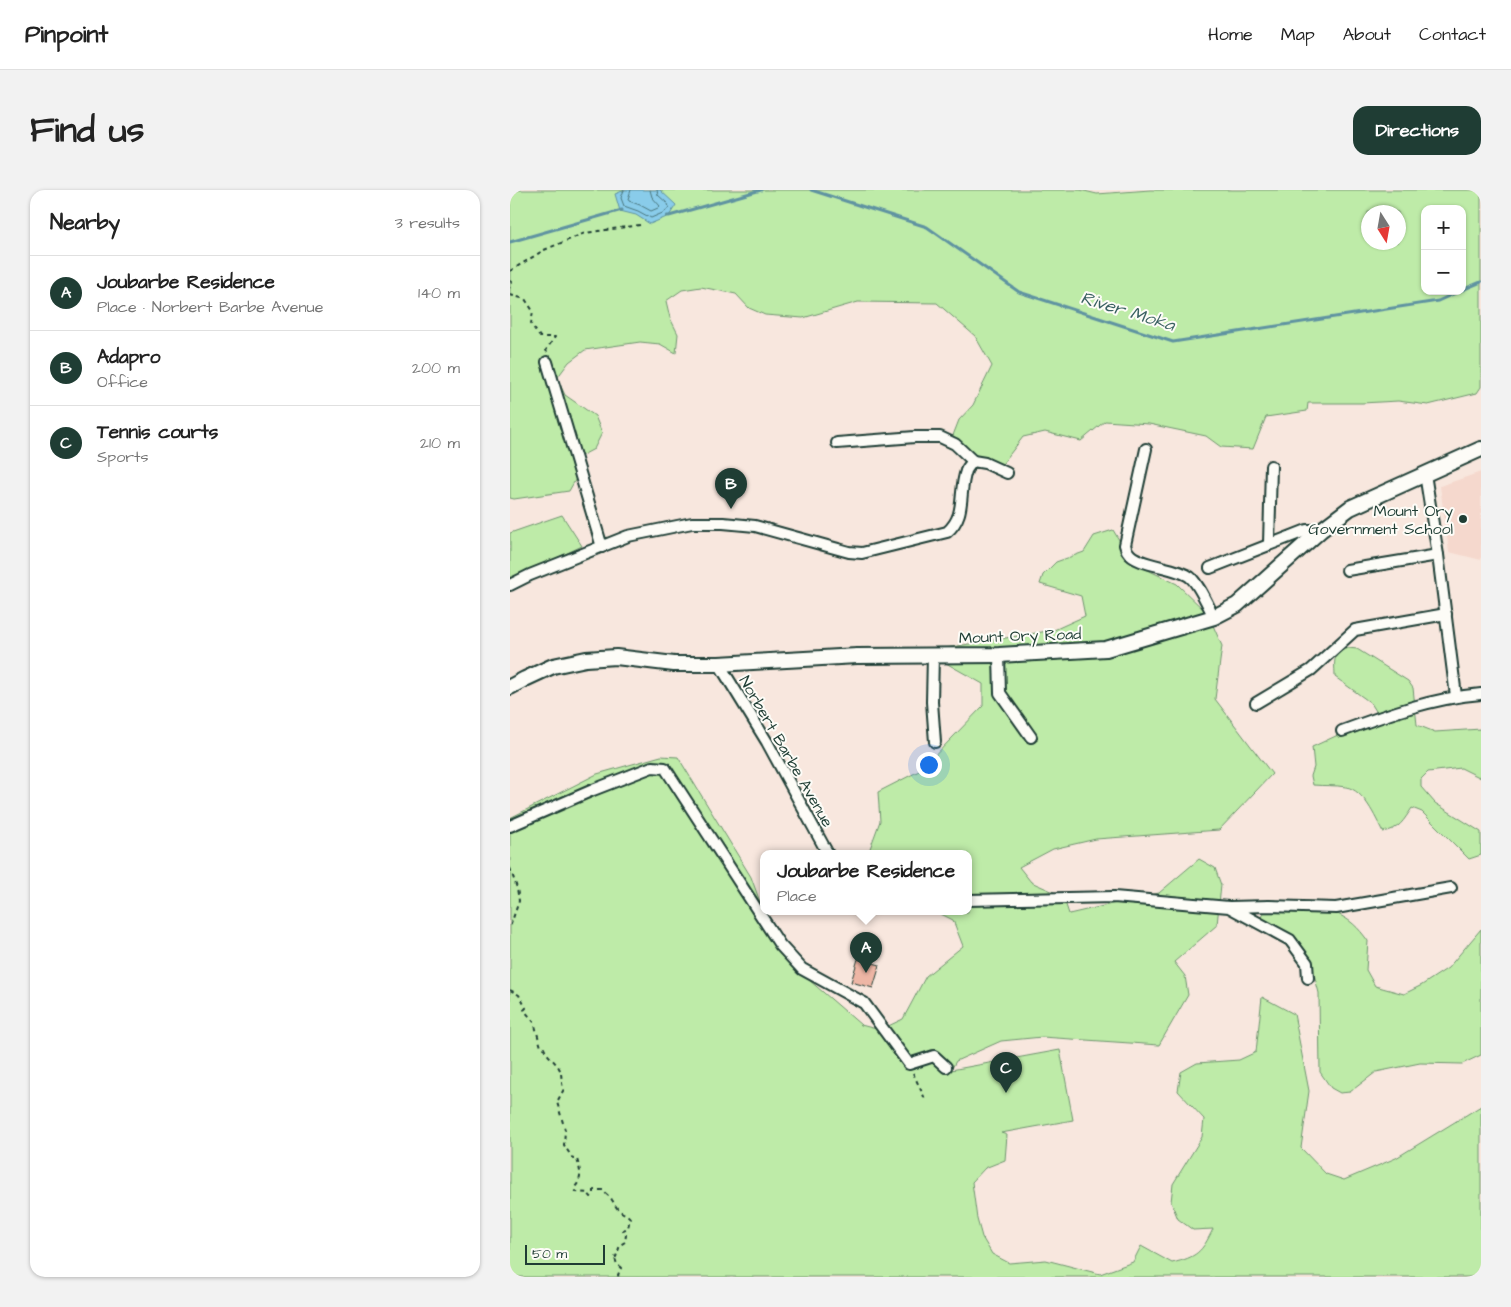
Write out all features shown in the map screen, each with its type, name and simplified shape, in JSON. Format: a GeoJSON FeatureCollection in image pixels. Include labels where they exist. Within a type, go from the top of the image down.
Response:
{"type":"FeatureCollection","features":[{"type":"Feature","properties":{"kind":"main road","name":"Mount Ory Road"},"geometry":{"type":"LineString","coordinates":[[510,687],[553,666],[586,659],[616,657],[674,664],[719,664],[857,656],[999,655],[1106,649],[1214,617],[1237,605],[1322,530],[1350,508],[1481,449]]}},
{"type":"Feature","properties":{"kind":"street"},"geometry":{"type":"LineString","coordinates":[[548,362],[602,547]]}},
{"type":"Feature","properties":{"kind":"street"},"geometry":{"type":"LineString","coordinates":[[837,443],[940,437],[955,444],[973,462],[985,463],[1006,473]]}},
{"type":"Feature","properties":{"kind":"street"},"geometry":{"type":"LineString","coordinates":[[1146,449],[1125,545],[1133,558],[1179,571],[1191,577],[1214,617]]}},
{"type":"Feature","properties":{"kind":"street"},"geometry":{"type":"LineString","coordinates":[[510,585],[530,575],[628,536],[692,523],[755,526],[849,552],[862,552],[947,532],[954,526],[959,517],[966,470],[973,462]]}},
{"type":"Feature","properties":{"kind":"street"},"geometry":{"type":"LineString","coordinates":[[1270,544],[1271,466]]}},
{"type":"Feature","properties":{"kind":"street"},"geometry":{"type":"LineString","coordinates":[[1425,474],[1438,555],[1456,696]]}},
{"type":"Feature","properties":{"kind":"street"},"geometry":{"type":"LineString","coordinates":[[1210,568],[1307,530],[1322,530]]}},
{"type":"Feature","properties":{"kind":"street"},"geometry":{"type":"LineString","coordinates":[[1348,570],[1438,555]]}},
{"type":"Feature","properties":{"kind":"street"},"geometry":{"type":"LineString","coordinates":[[1256,704],[1311,670],[1355,630],[1446,614]]}},
{"type":"Feature","properties":{"kind":"street"},"geometry":{"type":"LineString","coordinates":[[933,655],[932,702],[935,742]]}},
{"type":"Feature","properties":{"kind":"street"},"geometry":{"type":"LineString","coordinates":[[999,655],[1000,693],[1031,737]]}},
{"type":"Feature","properties":{"kind":"street","name":"Norbert Barbe Avenue"},"geometry":{"type":"LineString","coordinates":[[719,664],[767,742],[826,850]]}},
{"type":"Feature","properties":{"kind":"street"},"geometry":{"type":"LineString","coordinates":[[1342,731],[1397,711],[1456,696],[1481,694]]}},
{"type":"Feature","properties":{"kind":"street"},"geometry":{"type":"LineString","coordinates":[[510,826],[652,767],[665,768],[760,914]]}},
{"type":"Feature","properties":{"kind":"street"},"geometry":{"type":"LineString","coordinates":[[972,900],[1114,897],[1229,907],[1336,908],[1451,888]]}},
{"type":"Feature","properties":{"kind":"street"},"geometry":{"type":"LineString","coordinates":[[1229,907],[1290,940],[1307,963],[1308,978]]}},
{"type":"Feature","properties":{"kind":"street"},"geometry":{"type":"LineString","coordinates":[[761,915],[780,945],[802,969],[864,1002],[909,1064],[934,1056],[946,1067]]}},
{"type":"Feature","properties":{"kind":"path"},"geometry":{"type":"LineString","coordinates":[[510,271],[544,250],[585,233],[640,225]]}},
{"type":"Feature","properties":{"kind":"path"},"geometry":{"type":"LineString","coordinates":[[510,281],[512,282],[510,288]]}},
{"type":"Feature","properties":{"kind":"path"},"geometry":{"type":"LineString","coordinates":[[510,295],[525,299],[533,311],[531,324],[540,337],[555,337],[546,350],[548,362]]}},
{"type":"Feature","properties":{"kind":"path"},"geometry":{"type":"LineString","coordinates":[[510,868],[519,901],[510,927]]}},
{"type":"Feature","properties":{"kind":"path"},"geometry":{"type":"LineString","coordinates":[[510,990],[519,995],[526,1008],[524,1010],[534,1022],[541,1047],[544,1048],[561,1070],[564,1089],[556,1102],[565,1130],[564,1145],[573,1159],[577,1160],[581,1173],[578,1184],[575,1187],[576,1192],[588,1192],[590,1196],[594,1194],[594,1190],[603,1190],[613,1200],[614,1205],[630,1218],[628,1228],[623,1230],[626,1235],[625,1242],[620,1245],[616,1257],[614,1256],[621,1268],[619,1277]]}},
{"type":"Feature","properties":{"kind":"path"},"geometry":{"type":"LineString","coordinates":[[909,1064],[926,1102]]}},
{"type":"Feature","properties":{"kind":"shaded area","name":"Mount Ory Government School"},"geometry":{"type":"Polygon","coordinates":[[[1481,472],[1481,560],[1449,552],[1440,486],[1481,472]]]}},
{"type":"Feature","properties":{"kind":"green space"},"geometry":{"type":"Polygon","coordinates":[[[510,190],[1080,190],[1097,194],[1150,190],[1481,190],[1481,387],[1477,393],[1428,405],[1398,401],[1308,403],[1307,411],[1266,417],[1253,449],[1221,447],[1206,436],[1149,424],[1105,421],[1081,441],[1045,432],[1023,437],[1000,467],[982,460],[952,438],[959,420],[973,405],[992,366],[975,336],[937,303],[858,302],[803,318],[765,315],[749,308],[736,294],[701,287],[682,290],[666,301],[670,318],[678,334],[676,353],[660,344],[640,342],[585,350],[569,362],[557,378],[565,395],[595,416],[602,433],[594,449],[577,458],[578,475],[569,491],[510,498],[510,190]]]}},
{"type":"Feature","properties":{"kind":"green space"},"geometry":{"type":"Polygon","coordinates":[[[562,515],[582,546],[510,580],[510,533],[562,515]]]}},
{"type":"Feature","properties":{"kind":"green space"},"geometry":{"type":"Polygon","coordinates":[[[1113,530],[1133,563],[1177,584],[1208,614],[1222,646],[1215,699],[1272,774],[1219,830],[1096,839],[1053,849],[1019,867],[1031,882],[1063,896],[1069,914],[1159,893],[1199,859],[1215,868],[1221,885],[1217,925],[1174,962],[1185,976],[1188,995],[1159,1045],[1042,1037],[1001,1041],[956,1061],[951,1070],[1060,1050],[1073,1120],[1001,1133],[1007,1135],[1005,1160],[985,1168],[972,1182],[977,1219],[982,1237],[992,1254],[1009,1263],[1046,1260],[1100,1274],[1133,1262],[1141,1246],[1172,1263],[1193,1256],[1198,1252],[1213,1229],[1193,1230],[1178,1219],[1171,1202],[1173,1184],[1202,1137],[1204,1119],[1178,1091],[1181,1072],[1197,1063],[1239,1060],[1256,1052],[1262,997],[1294,1014],[1309,1091],[1301,1148],[1326,1174],[1344,1180],[1396,1158],[1481,1106],[1481,1277],[510,1277],[510,818],[597,774],[661,756],[678,757],[751,877],[760,902],[760,915],[765,915],[776,946],[794,967],[861,1025],[880,1030],[903,1019],[926,976],[963,946],[953,920],[943,915],[972,915],[972,850],[869,850],[880,821],[878,792],[921,770],[983,706],[983,684],[937,658],[939,649],[1054,630],[1085,616],[1081,596],[1040,584],[1043,575],[1056,562],[1084,552],[1094,536],[1113,530]]]}},
{"type":"Feature","properties":{"kind":"green space"},"geometry":{"type":"Polygon","coordinates":[[[1348,648],[1357,649],[1408,681],[1413,688],[1417,725],[1435,732],[1481,729],[1481,778],[1461,768],[1428,772],[1421,779],[1421,787],[1435,803],[1481,832],[1481,855],[1469,859],[1422,812],[1412,808],[1397,827],[1383,832],[1373,812],[1358,793],[1342,786],[1313,785],[1311,776],[1314,767],[1312,747],[1338,735],[1368,728],[1375,721],[1376,711],[1371,703],[1335,677],[1336,656],[1348,648]]]}},
{"type":"Feature","properties":{"kind":"green space"},"geometry":{"type":"Polygon","coordinates":[[[1266,910],[1333,912],[1349,921],[1368,941],[1366,970],[1375,986],[1404,994],[1448,968],[1481,929],[1481,1055],[1462,1064],[1420,1063],[1376,1072],[1350,1092],[1340,1093],[1331,1088],[1320,1072],[1319,993],[1311,963],[1265,925],[1260,918],[1266,910]]]}},
{"type":"Feature","properties":{"kind":"water"},"geometry":{"type":"Polygon","coordinates":[[[625,190],[660,190],[676,205],[669,216],[650,224],[636,215],[620,211],[615,194],[625,190]]]}},
{"type":"Feature","properties":{"kind":"building"},"geometry":{"type":"Polygon","coordinates":[[[858,959],[880,965],[873,988],[851,982],[858,959]]]}},
{"type":"Feature","properties":{"kind":"waterway","name":"River Moka"},"geometry":{"type":"LineString","coordinates":[[667,216],[761,190]]}},
{"type":"Feature","properties":{"kind":"waterway","name":"River Moka"},"geometry":{"type":"LineString","coordinates":[[811,190],[927,227],[1019,292],[1173,342],[1438,301],[1451,295]]}},
{"type":"Feature","properties":{"kind":"waterway","name":"River Moka"},"geometry":{"type":"LineString","coordinates":[[510,242],[622,210]]}},
{"type":"Feature","properties":{"kind":"waterway","name":"River Moka"},"geometry":{"type":"LineString","coordinates":[[1466,288],[1481,282]]}},
{"type":"Feature","properties":{"kind":"place","name":"Adapro"},"geometry":{"type":"Point","coordinates":[731,509]}},
{"type":"Feature","properties":{"kind":"place","name":"Mount Ory Government School"},"geometry":{"type":"Point","coordinates":[1463,519]}},
{"type":"Feature","properties":{"kind":"place","name":"Joubarbe Residence"},"geometry":{"type":"Point","coordinates":[866,973]}},
{"type":"Feature","properties":{"kind":"place","name":"Tennis courts"},"geometry":{"type":"Point","coordinates":[1006,1093]}}]}
